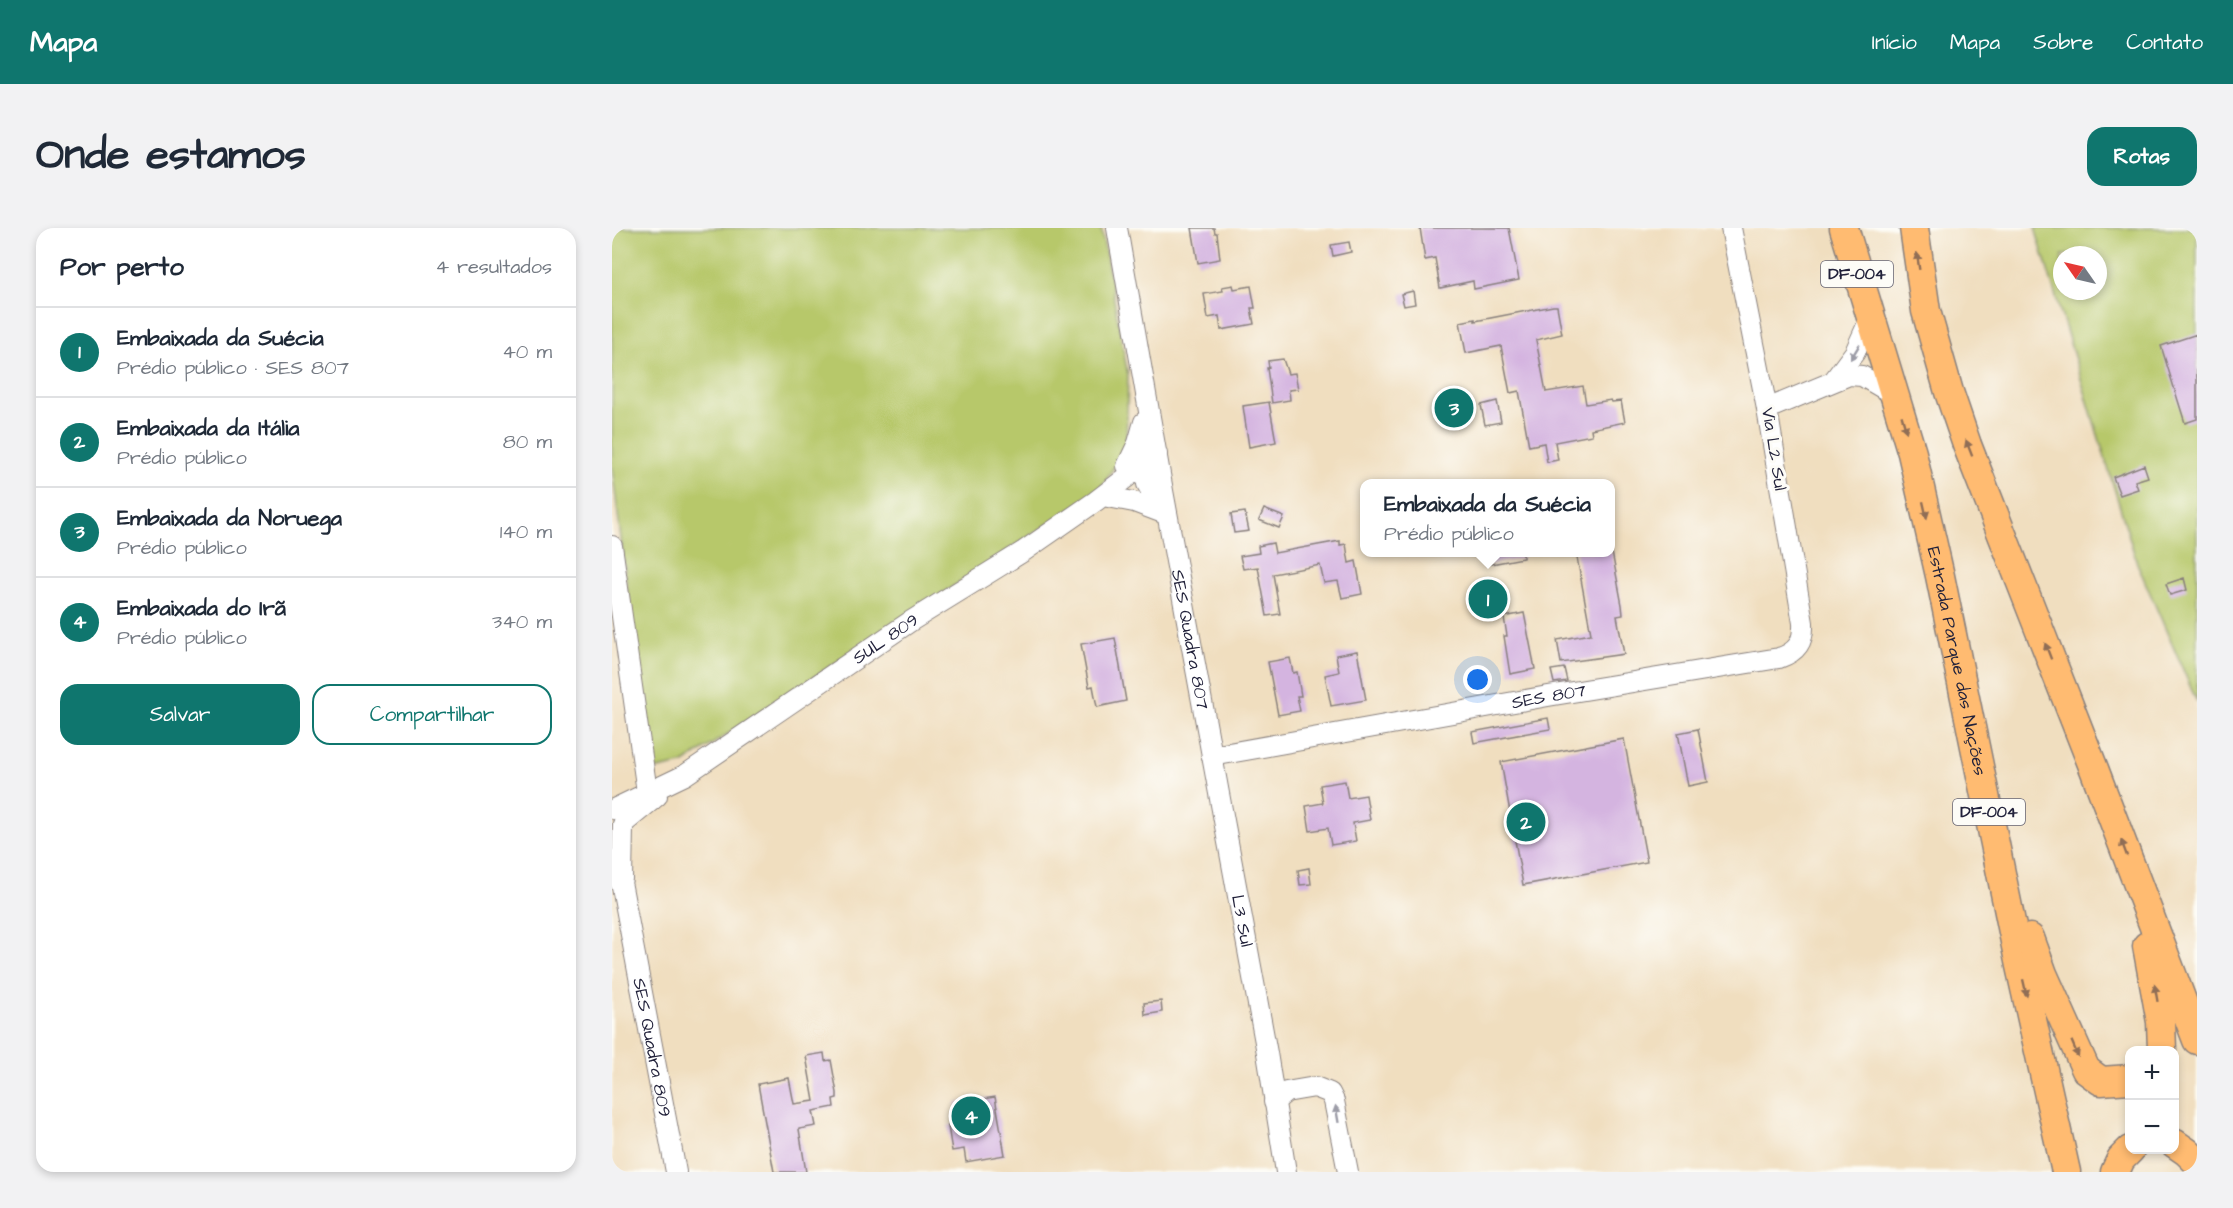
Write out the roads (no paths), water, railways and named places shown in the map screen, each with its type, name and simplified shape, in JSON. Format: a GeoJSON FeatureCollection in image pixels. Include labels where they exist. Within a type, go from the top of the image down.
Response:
{"type":"FeatureCollection","features":[{"type":"Feature","properties":{"kind":"highway","name":"Estrada Parque das Nações"},"geometry":{"type":"LineString","coordinates":[[1844,228],[1912,453],[2066,1172]]}},
{"type":"Feature","properties":{"kind":"highway","name":"DF-004"},"geometry":{"type":"LineString","coordinates":[[1914,228],[1926,311],[1967,445],[2197,1040]]}},
{"type":"Feature","properties":{"kind":"highway"},"geometry":{"type":"LineString","coordinates":[[1994,837],[2043,974],[2081,1063],[2086,1070],[2101,1081],[2125,1079]]}},
{"type":"Feature","properties":{"kind":"highway"},"geometry":{"type":"LineString","coordinates":[[2134,875],[2161,1022],[2162,1046]]}},
{"type":"Feature","properties":{"kind":"highway"},"geometry":{"type":"LineString","coordinates":[[2179,1146],[2197,1162]]}},
{"type":"Feature","properties":{"kind":"highway"},"geometry":{"type":"LineString","coordinates":[[2115,1172],[2126,1154]]}},
{"type":"Feature","properties":{"kind":"street","name":"SES Quadra 807"},"geometry":{"type":"LineString","coordinates":[[1118,228],[1147,395],[1150,459]]}},
{"type":"Feature","properties":{"kind":"street","name":"Via L2 Sul"},"geometry":{"type":"LineString","coordinates":[[1731,228],[1767,408],[1803,623],[1803,633],[1798,647],[1789,655],[1779,658]]}},
{"type":"Feature","properties":{"kind":"street"},"geometry":{"type":"LineString","coordinates":[[1834,380],[1855,352],[1870,319]]}},
{"type":"Feature","properties":{"kind":"street"},"geometry":{"type":"LineString","coordinates":[[1767,408],[1849,375],[1862,376],[1896,396]]}},
{"type":"Feature","properties":{"kind":"street","name":"SES Quadra 807"},"geometry":{"type":"LineString","coordinates":[[1147,395],[1144,422],[1154,482],[1166,518],[1212,756]]}},
{"type":"Feature","properties":{"kind":"street"},"geometry":{"type":"LineString","coordinates":[[1144,422],[1138,443],[1107,494],[1134,502],[1166,518]]}},
{"type":"Feature","properties":{"kind":"street","name":"SUL 809"},"geometry":{"type":"LineString","coordinates":[[617,820],[649,796],[678,779],[911,621],[1024,551],[1107,494],[1150,459]]}},
{"type":"Feature","properties":{"kind":"street","name":"SUL 809"},"geometry":{"type":"LineString","coordinates":[[1107,494],[1154,482]]}},
{"type":"Feature","properties":{"kind":"street"},"geometry":{"type":"LineString","coordinates":[[612,546],[649,796]]}},
{"type":"Feature","properties":{"kind":"street","name":"SES 807"},"geometry":{"type":"LineString","coordinates":[[1212,756],[1548,696],[1779,658]]}},
{"type":"Feature","properties":{"kind":"street","name":"L3 Sul"},"geometry":{"type":"LineString","coordinates":[[1212,756],[1277,1093],[1286,1172]]}},
{"type":"Feature","properties":{"kind":"street","name":"SES Quadra 809"},"geometry":{"type":"LineString","coordinates":[[617,820],[622,887],[676,1172]]}},
{"type":"Feature","properties":{"kind":"street","name":"SES Quadra 809"},"geometry":{"type":"LineString","coordinates":[[613,864],[622,887]]}},
{"type":"Feature","properties":{"kind":"street"},"geometry":{"type":"LineString","coordinates":[[1277,1093],[1315,1087],[1330,1093],[1334,1101],[1347,1172]]}},
{"type":"Feature","properties":{"kind":"place","name":"Embaixada da Noruega"},"geometry":{"type":"Point","coordinates":[1454,408]}},
{"type":"Feature","properties":{"kind":"place","name":"Embaixada da Suécia"},"geometry":{"type":"Point","coordinates":[1488,599]}},
{"type":"Feature","properties":{"kind":"place","name":"Embaixada da Itália"},"geometry":{"type":"Point","coordinates":[1526,822]}},
{"type":"Feature","properties":{"kind":"place","name":"Embaixada do Irã"},"geometry":{"type":"Point","coordinates":[971,1116]}}]}
